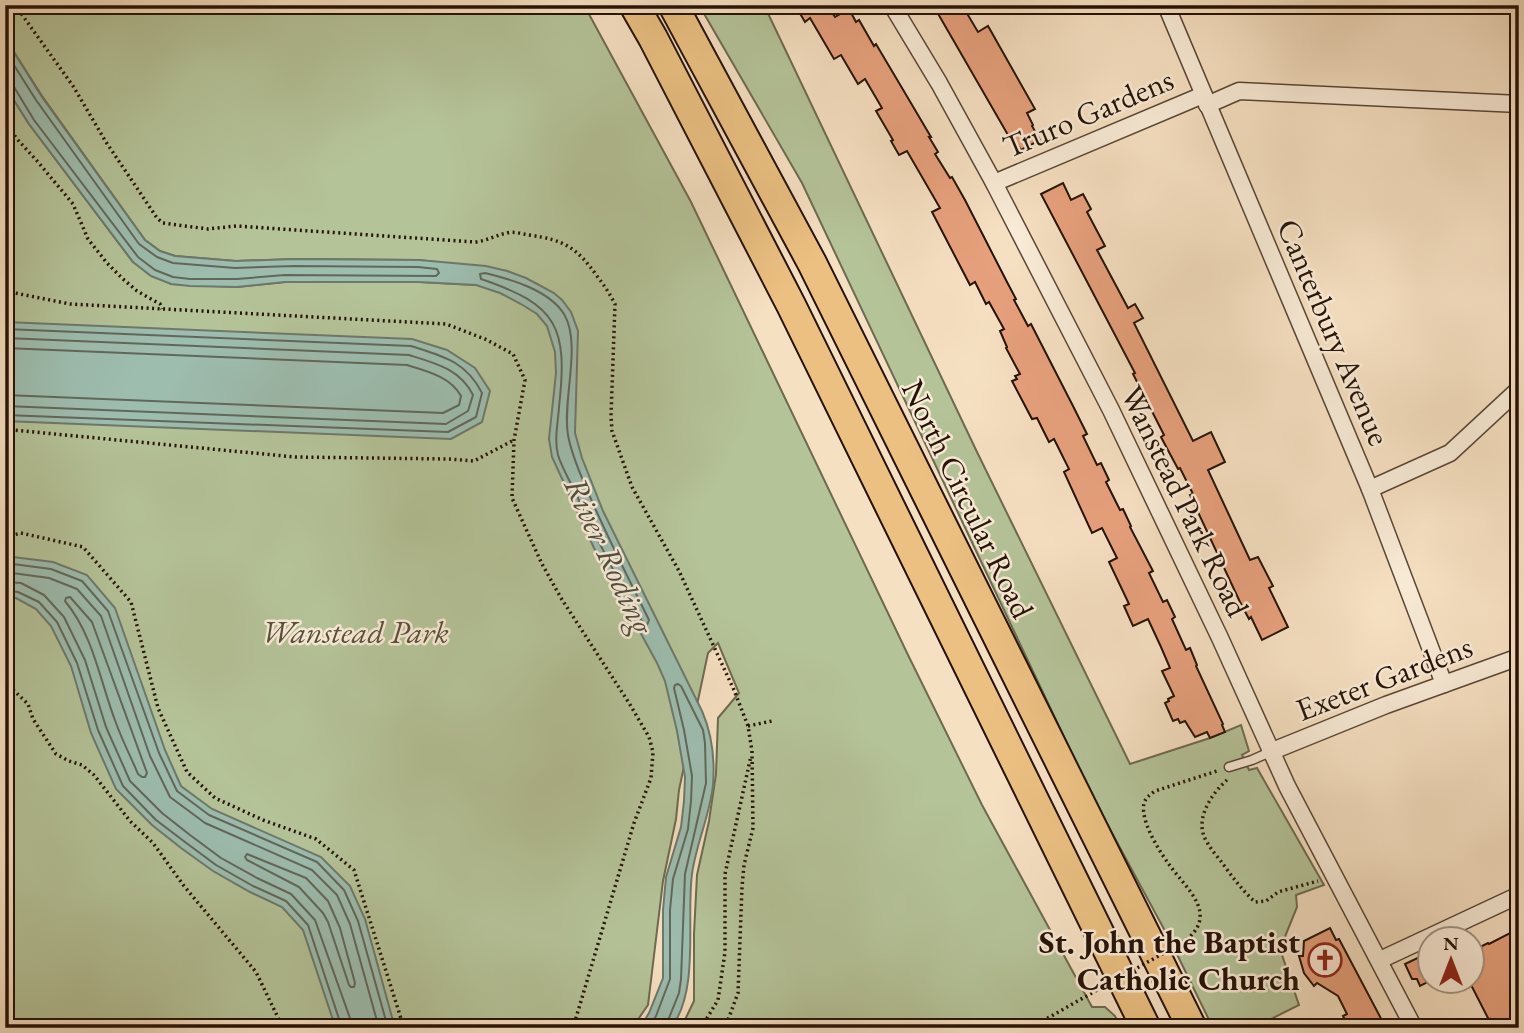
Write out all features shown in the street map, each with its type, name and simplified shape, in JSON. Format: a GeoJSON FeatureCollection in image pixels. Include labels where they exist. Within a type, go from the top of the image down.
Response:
{"type":"FeatureCollection","features":[{"type":"Feature","properties":{"kind":"highway"},"geometry":{"type":"LineString","coordinates":[[634,5],[791,305],[1146,1028]]}},
{"type":"Feature","properties":{"kind":"highway","name":"North Circular Road"},"geometry":{"type":"LineString","coordinates":[[673,5],[812,263],[1192,1028]]}},
{"type":"Feature","properties":{"kind":"street","name":"Wanstead Park Road"},"geometry":{"type":"LineString","coordinates":[[892,5],[994,183],[1111,410],[1287,786],[1414,1028]]}},
{"type":"Feature","properties":{"kind":"street","name":"Canterbury Avenue"},"geometry":{"type":"LineString","coordinates":[[1166,5],[1370,489],[1444,684]]}},
{"type":"Feature","properties":{"kind":"street","name":"Truro Gardens"},"geometry":{"type":"LineString","coordinates":[[994,183],[1205,100],[1239,91],[1519,104]]}},
{"type":"Feature","properties":{"kind":"street"},"geometry":{"type":"LineString","coordinates":[[1370,489],[1450,453],[1519,389]]}},
{"type":"Feature","properties":{"kind":"street","name":"Exeter Gardens"},"geometry":{"type":"LineString","coordinates":[[1270,751],[1519,657]]}},
{"type":"Feature","properties":{"kind":"street"},"geometry":{"type":"LineString","coordinates":[[1380,960],[1519,895]]}},
{"type":"Feature","properties":{"kind":"lane"},"geometry":{"type":"LineString","coordinates":[[1229,767],[1270,751]]}},
{"type":"Feature","properties":{"kind":"path"},"geometry":{"type":"LineString","coordinates":[[15,5],[73,86],[106,142],[163,223],[208,229],[236,226],[475,242],[509,232],[555,240],[573,248],[583,257],[611,295],[615,304],[612,431],[632,487],[679,571],[734,690],[748,726],[752,751],[753,828],[744,865],[738,992],[725,1028]]}},
{"type":"Feature","properties":{"kind":"path"},"geometry":{"type":"LineString","coordinates":[[5,122],[73,204],[88,239],[107,263],[122,279],[160,304],[162,309]]}},
{"type":"Feature","properties":{"kind":"path"},"geometry":{"type":"LineString","coordinates":[[5,291],[70,304],[446,324],[513,354],[525,380],[514,440],[512,498],[542,564],[629,703],[649,737],[653,751],[651,778],[634,823],[573,1028]]}},
{"type":"Feature","properties":{"kind":"path"},"geometry":{"type":"LineString","coordinates":[[5,432],[13,430],[295,457],[474,461],[514,440]]}},
{"type":"Feature","properties":{"kind":"path"},"geometry":{"type":"LineString","coordinates":[[5,537],[21,533],[83,547],[131,602],[158,708],[187,772],[215,798],[263,820],[316,839],[354,870],[404,1028]]}},
{"type":"Feature","properties":{"kind":"path"},"geometry":{"type":"LineString","coordinates":[[5,682],[28,704],[33,719],[56,754],[88,770],[130,821],[153,843],[184,886],[256,972],[283,1028]]}},
{"type":"Feature","properties":{"kind":"path"},"geometry":{"type":"LineString","coordinates":[[748,726],[772,722]]}},
{"type":"Feature","properties":{"kind":"path"},"geometry":{"type":"LineString","coordinates":[[701,1028],[718,1000],[725,951],[725,874],[752,751]]}},
{"type":"Feature","properties":{"kind":"path"},"geometry":{"type":"LineString","coordinates":[[1034,1028],[1193,936],[1198,928],[1200,911],[1187,885],[1169,864],[1151,834],[1144,816],[1144,803],[1147,796],[1154,791],[1229,767]]}},
{"type":"Feature","properties":{"kind":"path"},"geometry":{"type":"LineString","coordinates":[[1216,790],[1204,810],[1202,831],[1206,841],[1243,891],[1255,902],[1266,901],[1278,892],[1335,875]]}},
{"type":"Feature","properties":{"kind":"green space","name":"Wanstead Park"},"geometry":{"type":"Polygon","coordinates":[[[5,5],[584,5],[691,202],[982,805],[1092,1007],[1105,1007],[1115,1016],[1121,1028],[681,1028],[694,1001],[697,875],[716,774],[718,718],[739,693],[718,643],[708,653],[679,790],[663,881],[648,1005],[632,1028],[5,1028],[5,86],[29,124],[133,262],[171,284],[237,287],[285,282],[539,285],[507,271],[419,260],[236,261],[175,256],[160,251],[145,240],[42,96],[5,38],[5,5]]]}},
{"type":"Feature","properties":{"kind":"green space"},"geometry":{"type":"Polygon","coordinates":[[[699,5],[764,5],[977,452],[1130,764],[1241,725],[1249,751],[1242,755],[1249,770],[1257,768],[1324,885],[1296,895],[1297,907],[1280,949],[1299,1005],[1265,1022],[1268,1028],[1213,1028],[1171,942],[1092,796],[802,183],[699,5]]]}},
{"type":"Feature","properties":{"kind":"water","name":"River Roding"},"geometry":{"type":"Polygon","coordinates":[[[5,38],[42,97],[145,240],[160,251],[175,256],[236,261],[419,260],[486,266],[526,278],[554,293],[571,312],[578,331],[575,433],[582,458],[603,511],[702,711],[712,747],[714,775],[711,796],[692,874],[689,974],[680,1012],[671,1028],[640,1028],[663,978],[666,877],[681,827],[684,801],[685,777],[677,731],[665,681],[657,663],[594,548],[552,457],[549,439],[556,373],[555,352],[547,326],[537,314],[521,304],[476,285],[419,282],[285,282],[237,287],[190,286],[171,284],[151,276],[133,262],[29,124],[5,86],[5,38]]]}},
{"type":"Feature","properties":{"kind":"water"},"geometry":{"type":"Polygon","coordinates":[[[5,322],[412,339],[447,350],[475,368],[490,391],[482,422],[451,439],[5,421],[5,322]]]}},
{"type":"Feature","properties":{"kind":"water"},"geometry":{"type":"Polygon","coordinates":[[[5,556],[53,562],[87,575],[115,608],[165,750],[181,786],[212,809],[321,857],[350,886],[365,919],[395,1028],[337,1028],[303,930],[282,907],[213,871],[152,825],[116,789],[91,733],[71,666],[51,626],[36,609],[16,598],[5,597],[5,556]]]}},
{"type":"Feature","properties":{"kind":"building"},"geometry":{"type":"Polygon","coordinates":[[[795,5],[833,5],[829,8],[835,17],[849,9],[856,22],[859,20],[874,46],[876,44],[905,93],[931,137],[938,152],[935,154],[965,200],[1016,299],[1014,300],[1028,326],[1031,324],[1073,406],[1087,434],[1083,436],[1097,465],[1101,463],[1109,480],[1106,482],[1120,510],[1123,509],[1153,571],[1149,573],[1163,602],[1167,600],[1175,617],[1172,619],[1186,650],[1190,648],[1225,732],[1210,738],[1207,732],[1195,737],[1185,721],[1173,721],[1165,703],[1174,696],[1162,671],[1170,668],[1161,647],[1148,619],[1133,626],[1124,606],[1129,604],[1109,562],[1117,558],[1102,528],[1092,533],[1064,472],[1069,469],[1054,439],[1049,442],[1037,418],[1032,419],[1012,381],[1020,374],[1006,348],[1000,331],[1004,329],[989,302],[986,304],[975,282],[970,285],[932,212],[940,208],[907,151],[899,155],[876,111],[882,108],[865,79],[858,84],[841,55],[834,59],[810,18],[805,22],[795,5]]]}},
{"type":"Feature","properties":{"kind":"building"},"geometry":{"type":"Polygon","coordinates":[[[933,5],[962,5],[978,32],[988,26],[1035,109],[1027,113],[1040,140],[1021,150],[1010,134],[1008,135],[933,5]]]}},
{"type":"Feature","properties":{"kind":"building"},"geometry":{"type":"Polygon","coordinates":[[[1063,183],[1071,200],[1083,194],[1091,209],[1087,212],[1105,246],[1097,250],[1128,308],[1135,304],[1143,318],[1134,323],[1193,441],[1211,432],[1225,462],[1208,470],[1250,560],[1258,557],[1273,586],[1269,588],[1288,627],[1262,640],[1240,602],[1190,495],[1193,494],[1161,437],[1164,435],[1133,374],[1135,373],[1041,194],[1063,183]]]}},
{"type":"Feature","properties":{"kind":"building"},"geometry":{"type":"Polygon","coordinates":[[[1330,928],[1336,940],[1339,939],[1386,1028],[1349,1028],[1343,1016],[1347,1014],[1338,996],[1317,983],[1314,986],[1304,973],[1299,956],[1303,956],[1304,941],[1330,928]]]}},
{"type":"Feature","properties":{"kind":"building"},"geometry":{"type":"Polygon","coordinates":[[[1512,932],[1519,944],[1519,1028],[1495,1028],[1476,995],[1486,995],[1486,944],[1512,932]]]}},
{"type":"Feature","properties":{"kind":"building"},"geometry":{"type":"Polygon","coordinates":[[[1416,959],[1416,979],[1412,979],[1405,964],[1416,959]]]}},
{"type":"Feature","properties":{"kind":"place","name":"St. John the Baptist Catholic Church"},"geometry":{"type":"Point","coordinates":[1325,960]}}]}
